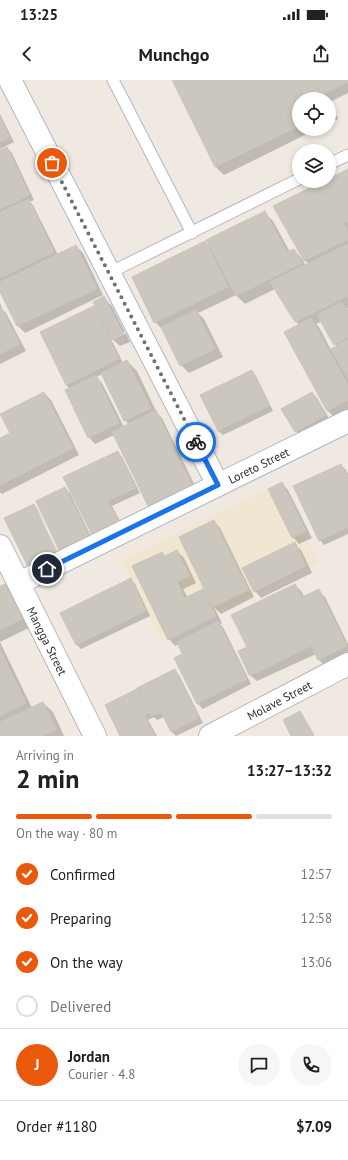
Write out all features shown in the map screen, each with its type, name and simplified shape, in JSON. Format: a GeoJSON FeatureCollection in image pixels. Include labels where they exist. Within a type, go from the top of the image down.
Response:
{"type":"FeatureCollection","features":[{"type":"Feature","properties":{"kind":"street"},"geometry":{"type":"LineString","coordinates":[[10,80],[218,485]]}},
{"type":"Feature","properties":{"kind":"street","name":"Loreto Street"},"geometry":{"type":"LineString","coordinates":[[19,583],[348,421]]}},
{"type":"Feature","properties":{"kind":"street","name":"Mangga Street"},"geometry":{"type":"LineString","coordinates":[[0,546],[95,736]]}},
{"type":"Feature","properties":{"kind":"street","name":"Molave Street"},"geometry":{"type":"LineString","coordinates":[[210,736],[348,664]]}},
{"type":"Feature","properties":{"kind":"lane"},"geometry":{"type":"LineString","coordinates":[[113,80],[192,233]]}},
{"type":"Feature","properties":{"kind":"lane"},"geometry":{"type":"LineString","coordinates":[[336,161],[348,155]]}},
{"type":"Feature","properties":{"kind":"lane"},"geometry":{"type":"LineString","coordinates":[[110,274],[292,183]]}},
{"type":"Feature","properties":{"kind":"shaded area"},"geometry":{"type":"Polygon","coordinates":[[[279,483],[318,563],[161,640],[121,560],[279,483]]]}},
{"type":"Feature","properties":{"kind":"building"},"geometry":{"type":"Polygon","coordinates":[[[172,80],[348,80],[348,82],[327,92],[292,92],[292,129],[215,167],[172,80]]]}},
{"type":"Feature","properties":{"kind":"building"},"geometry":{"type":"Polygon","coordinates":[[[0,117],[10,138],[0,142],[0,117]]]}},
{"type":"Feature","properties":{"kind":"building"},"geometry":{"type":"Polygon","coordinates":[[[7,147],[30,195],[0,209],[0,150],[7,147]]]}},
{"type":"Feature","properties":{"kind":"building"},"geometry":{"type":"Polygon","coordinates":[[[348,169],[348,221],[343,223],[348,232],[348,239],[304,261],[273,206],[310,188],[336,188],[336,175],[348,169]]]}},
{"type":"Feature","properties":{"kind":"building"},"geometry":{"type":"Polygon","coordinates":[[[29,199],[54,252],[0,278],[0,212],[29,199]]]}},
{"type":"Feature","properties":{"kind":"building"},"geometry":{"type":"Polygon","coordinates":[[[265,211],[287,252],[294,249],[302,263],[236,296],[206,240],[265,211]]]}},
{"type":"Feature","properties":{"kind":"building"},"geometry":{"type":"Polygon","coordinates":[[[205,241],[228,287],[154,323],[132,277],[205,241]]]}},
{"type":"Feature","properties":{"kind":"building"},"geometry":{"type":"Polygon","coordinates":[[[348,244],[348,296],[295,322],[270,282],[348,244]]]}},
{"type":"Feature","properties":{"kind":"building"},"geometry":{"type":"Polygon","coordinates":[[[76,245],[97,289],[17,326],[0,292],[0,282],[76,245]]]}},
{"type":"Feature","properties":{"kind":"building"},"geometry":{"type":"Polygon","coordinates":[[[104,296],[123,334],[111,339],[93,302],[104,296]]]}},
{"type":"Feature","properties":{"kind":"building"},"geometry":{"type":"Polygon","coordinates":[[[342,302],[348,312],[348,337],[334,345],[317,315],[342,302]]]}},
{"type":"Feature","properties":{"kind":"building"},"geometry":{"type":"Polygon","coordinates":[[[0,306],[20,344],[0,354],[0,306]]]}},
{"type":"Feature","properties":{"kind":"building"},"geometry":{"type":"Polygon","coordinates":[[[94,306],[119,359],[66,385],[40,332],[94,306]]]}},
{"type":"Feature","properties":{"kind":"building"},"geometry":{"type":"Polygon","coordinates":[[[196,310],[215,349],[180,366],[161,327],[196,310]]]}},
{"type":"Feature","properties":{"kind":"building"},"geometry":{"type":"Polygon","coordinates":[[[311,318],[348,385],[348,400],[327,411],[284,332],[311,318]]]}},
{"type":"Feature","properties":{"kind":"building"},"geometry":{"type":"Polygon","coordinates":[[[348,339],[348,379],[331,349],[348,339]]]}},
{"type":"Feature","properties":{"kind":"building"},"geometry":{"type":"Polygon","coordinates":[[[127,360],[151,408],[124,421],[101,373],[127,360]]]}},
{"type":"Feature","properties":{"kind":"building"},"geometry":{"type":"Polygon","coordinates":[[[252,370],[269,406],[218,431],[200,395],[252,370]]]}},
{"type":"Feature","properties":{"kind":"building"},"geometry":{"type":"Polygon","coordinates":[[[96,375],[119,423],[88,438],[65,390],[96,375]]]}},
{"type":"Feature","properties":{"kind":"building"},"geometry":{"type":"Polygon","coordinates":[[[44,392],[73,448],[0,485],[0,438],[10,433],[0,414],[44,392]]]}},
{"type":"Feature","properties":{"kind":"building"},"geometry":{"type":"Polygon","coordinates":[[[312,392],[326,415],[295,432],[281,409],[312,392]]]}},
{"type":"Feature","properties":{"kind":"building"},"geometry":{"type":"Polygon","coordinates":[[[156,410],[194,489],[150,510],[112,432],[156,410]]]}},
{"type":"Feature","properties":{"kind":"building"},"geometry":{"type":"Polygon","coordinates":[[[118,451],[136,488],[108,501],[120,524],[93,537],[63,477],[118,451]]]}},
{"type":"Feature","properties":{"kind":"building"},"geometry":{"type":"Polygon","coordinates":[[[341,464],[348,477],[348,527],[319,541],[293,486],[341,464]]]}},
{"type":"Feature","properties":{"kind":"building"},"geometry":{"type":"Polygon","coordinates":[[[282,482],[306,531],[292,538],[268,489],[282,482]]]}},
{"type":"Feature","properties":{"kind":"building"},"geometry":{"type":"Polygon","coordinates":[[[65,487],[90,538],[60,552],[36,501],[65,487]]]}},
{"type":"Feature","properties":{"kind":"building"},"geometry":{"type":"Polygon","coordinates":[[[34,504],[57,553],[28,567],[4,518],[34,504]]]}},
{"type":"Feature","properties":{"kind":"building"},"geometry":{"type":"Polygon","coordinates":[[[214,520],[249,590],[213,607],[179,537],[214,520]]]}},
{"type":"Feature","properties":{"kind":"building"},"geometry":{"type":"Polygon","coordinates":[[[295,542],[306,566],[254,592],[242,568],[295,542]]]}},
{"type":"Feature","properties":{"kind":"building"},"geometry":{"type":"Polygon","coordinates":[[[177,550],[190,576],[177,582],[185,598],[203,589],[216,616],[168,640],[132,566],[162,552],[165,556],[177,550]]]}},
{"type":"Feature","properties":{"kind":"building"},"geometry":{"type":"Polygon","coordinates":[[[131,578],[146,611],[76,645],[60,613],[131,578]]]}},
{"type":"Feature","properties":{"kind":"building"},"geometry":{"type":"Polygon","coordinates":[[[8,583],[26,617],[0,630],[0,586],[8,583]]]}},
{"type":"Feature","properties":{"kind":"building"},"geometry":{"type":"Polygon","coordinates":[[[295,584],[302,597],[319,589],[347,646],[318,660],[311,646],[259,672],[249,675],[238,651],[247,647],[231,615],[295,584]]]}},
{"type":"Feature","properties":{"kind":"building"},"geometry":{"type":"Polygon","coordinates":[[[218,621],[247,679],[197,704],[174,658],[182,654],[177,642],[218,621]]]}},
{"type":"Feature","properties":{"kind":"building"},"geometry":{"type":"Polygon","coordinates":[[[0,649],[26,703],[0,716],[0,649]]]}},
{"type":"Feature","properties":{"kind":"building"},"geometry":{"type":"Polygon","coordinates":[[[175,669],[199,718],[171,732],[161,712],[151,716],[137,688],[175,669]]]}},
{"type":"Feature","properties":{"kind":"building"},"geometry":{"type":"Polygon","coordinates":[[[137,689],[149,713],[144,715],[155,736],[120,736],[105,705],[137,689]]]}},
{"type":"Feature","properties":{"kind":"building"},"geometry":{"type":"Polygon","coordinates":[[[43,702],[57,729],[43,736],[0,736],[0,722],[43,702]]]}},
{"type":"Feature","properties":{"kind":"building"},"geometry":{"type":"Polygon","coordinates":[[[300,711],[314,735],[313,736],[291,736],[283,720],[300,711]]]}},
{"type":"Feature","properties":{"kind":"way so far"},"geometry":{"type":"LineString","coordinates":[[52,163],[196,442]]}},
{"type":"Feature","properties":{"kind":"route"},"geometry":{"type":"LineString","coordinates":[[47,569],[218,485],[196,442]]}}]}
